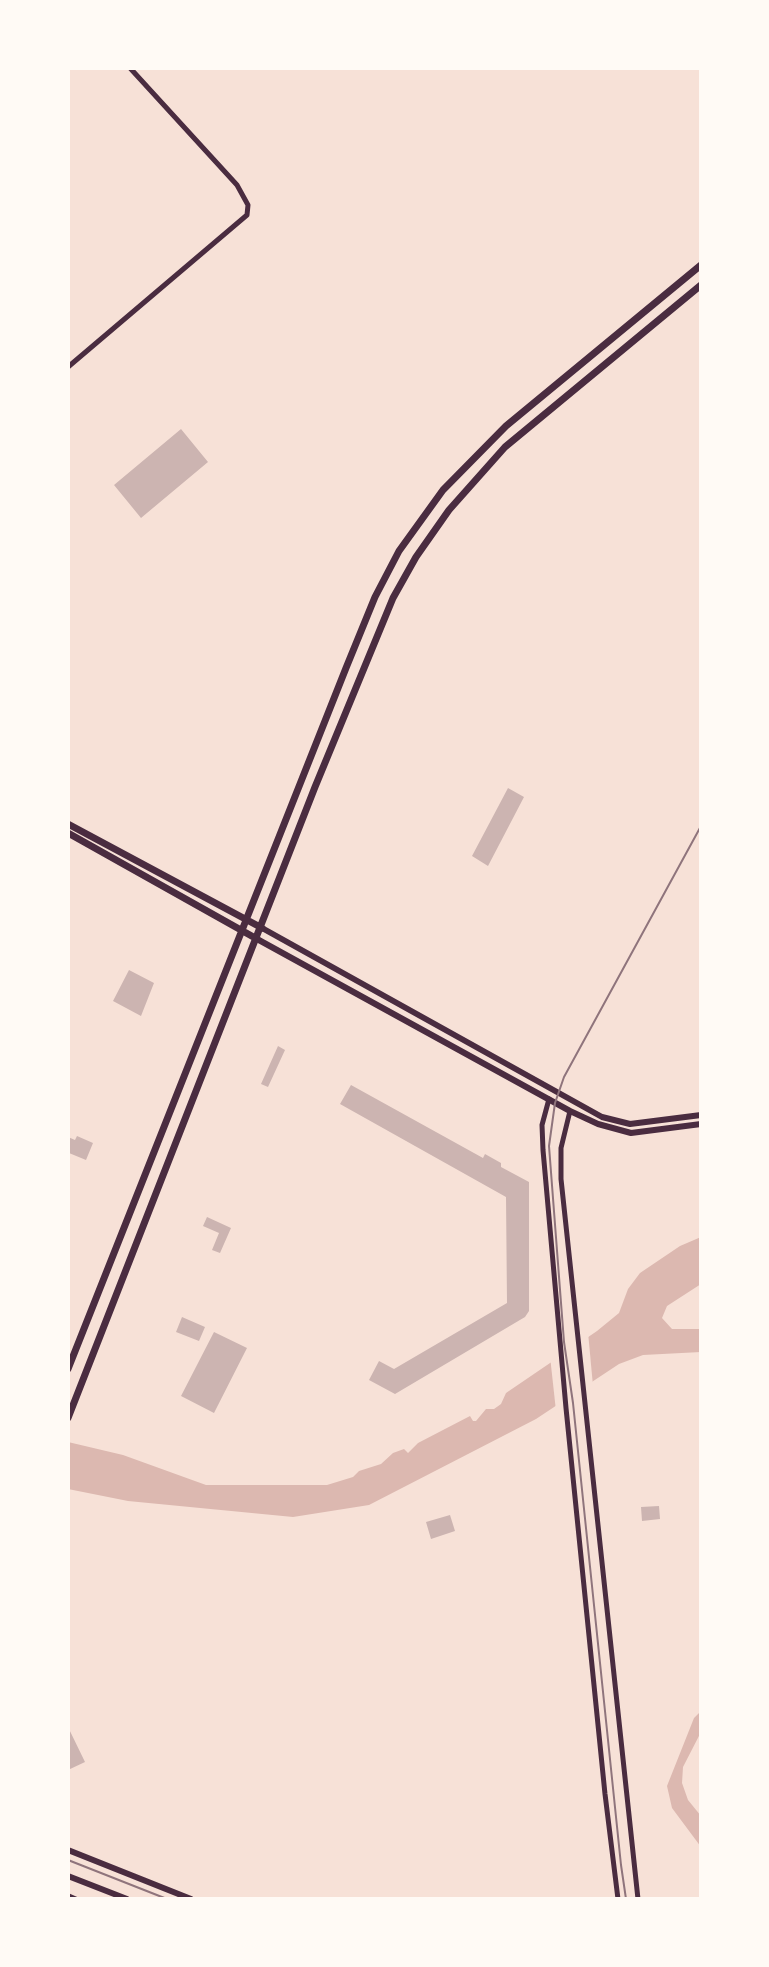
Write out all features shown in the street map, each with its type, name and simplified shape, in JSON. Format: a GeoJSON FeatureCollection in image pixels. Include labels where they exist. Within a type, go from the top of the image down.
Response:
{"type":"FeatureCollection","features":[{"type":"Feature","properties":{"kind":"main road"},"geometry":{"type":"LineString","coordinates":[[68,1369],[375,597],[415,527],[460,471],[506,426],[701,265]]}},
{"type":"Feature","properties":{"kind":"main road"},"geometry":{"type":"LineString","coordinates":[[68,1417],[383,621],[429,538],[467,487],[505,447],[701,285]]}},
{"type":"Feature","properties":{"kind":"main road"},"geometry":{"type":"LineString","coordinates":[[68,824],[602,1117],[630,1124],[701,1115]]}},
{"type":"Feature","properties":{"kind":"main road"},"geometry":{"type":"LineString","coordinates":[[68,833],[570,1111],[612,1129],[631,1133],[701,1124]]}},
{"type":"Feature","properties":{"kind":"main road"},"geometry":{"type":"LineString","coordinates":[[549,1099],[563,1096]]}},
{"type":"Feature","properties":{"kind":"main road"},"geometry":{"type":"LineString","coordinates":[[563,1096],[570,1111]]}},
{"type":"Feature","properties":{"kind":"main road"},"geometry":{"type":"LineString","coordinates":[[68,1850],[191,1899]]}},
{"type":"Feature","properties":{"kind":"main road"},"geometry":{"type":"LineString","coordinates":[[68,1876],[127,1899]]}},
{"type":"Feature","properties":{"kind":"street"},"geometry":{"type":"LineString","coordinates":[[68,367],[247,215],[248,205],[237,185],[130,68]]}},
{"type":"Feature","properties":{"kind":"street"},"geometry":{"type":"LineString","coordinates":[[549,1099],[542,1133],[560,1345],[618,1899]]}},
{"type":"Feature","properties":{"kind":"street"},"geometry":{"type":"LineString","coordinates":[[570,1111],[561,1148],[561,1179],[638,1899]]}},
{"type":"Feature","properties":{"kind":"street"},"geometry":{"type":"LineString","coordinates":[[68,1895],[77,1899]]}},
{"type":"Feature","properties":{"kind":"shaded area"},"geometry":{"type":"Polygon","coordinates":[[[701,1237],[701,1284],[667,1306],[662,1318],[672,1329],[701,1329],[701,1352],[643,1355],[619,1364],[536,1419],[369,1505],[293,1517],[128,1501],[68,1489],[68,1442],[123,1455],[206,1485],[327,1485],[353,1477],[359,1471],[381,1464],[393,1453],[404,1449],[408,1453],[418,1443],[470,1416],[476,1421],[486,1409],[494,1409],[501,1404],[506,1393],[619,1313],[628,1289],[640,1273],[680,1246],[701,1237]]]}},
{"type":"Feature","properties":{"kind":"shaded area"},"geometry":{"type":"Polygon","coordinates":[[[701,1711],[701,1732],[683,1767],[682,1783],[688,1800],[701,1816],[701,1847],[672,1808],[667,1786],[694,1718],[701,1711]]]}},
{"type":"Feature","properties":{"kind":"pier"},"geometry":{"type":"Polygon","coordinates":[[[588,1332],[593,1386],[556,1411],[550,1356],[588,1332]]]}},
{"type":"Feature","properties":{"kind":"building"},"geometry":{"type":"Polygon","coordinates":[[[181,429],[208,462],[141,518],[114,485],[181,429]]]}},
{"type":"Feature","properties":{"kind":"building"},"geometry":{"type":"Polygon","coordinates":[[[508,788],[524,797],[488,866],[472,856],[508,788]]]}},
{"type":"Feature","properties":{"kind":"building"},"geometry":{"type":"Polygon","coordinates":[[[129,970],[154,983],[141,1016],[113,1001],[129,970]]]}},
{"type":"Feature","properties":{"kind":"building"},"geometry":{"type":"Polygon","coordinates":[[[278,1046],[285,1050],[268,1087],[261,1084],[278,1046]]]}},
{"type":"Feature","properties":{"kind":"building"},"geometry":{"type":"Polygon","coordinates":[[[351,1085],[483,1158],[485,1154],[529,1182],[529,1311],[525,1317],[395,1394],[369,1380],[379,1361],[394,1369],[507,1303],[506,1197],[340,1104],[351,1085]]]}},
{"type":"Feature","properties":{"kind":"building"},"geometry":{"type":"Polygon","coordinates":[[[77,1136],[93,1143],[86,1160],[69,1153],[68,1137],[75,1140],[77,1136]]]}},
{"type":"Feature","properties":{"kind":"building"},"geometry":{"type":"Polygon","coordinates":[[[207,1217],[231,1228],[220,1253],[212,1250],[219,1233],[203,1226],[207,1217]]]}},
{"type":"Feature","properties":{"kind":"building"},"geometry":{"type":"Polygon","coordinates":[[[182,1317],[205,1327],[199,1341],[176,1332],[182,1317]]]}},
{"type":"Feature","properties":{"kind":"building"},"geometry":{"type":"Polygon","coordinates":[[[214,1332],[247,1348],[214,1413],[181,1396],[214,1332]]]}},
{"type":"Feature","properties":{"kind":"building"},"geometry":{"type":"Polygon","coordinates":[[[659,1506],[660,1519],[642,1521],[641,1507],[659,1506]]]}},
{"type":"Feature","properties":{"kind":"building"},"geometry":{"type":"Polygon","coordinates":[[[450,1515],[455,1531],[431,1539],[426,1522],[450,1515]]]}},
{"type":"Feature","properties":{"kind":"building"},"geometry":{"type":"Polygon","coordinates":[[[68,1727],[85,1762],[68,1770],[68,1727]]]}},
{"type":"Feature","properties":{"kind":"tram line"},"geometry":{"type":"LineString","coordinates":[[626,1899],[564,1342],[549,1146],[555,1103],[564,1077],[701,826]]}},
{"type":"Feature","properties":{"kind":"tram line"},"geometry":{"type":"LineString","coordinates":[[68,1860],[167,1899]]}}]}
